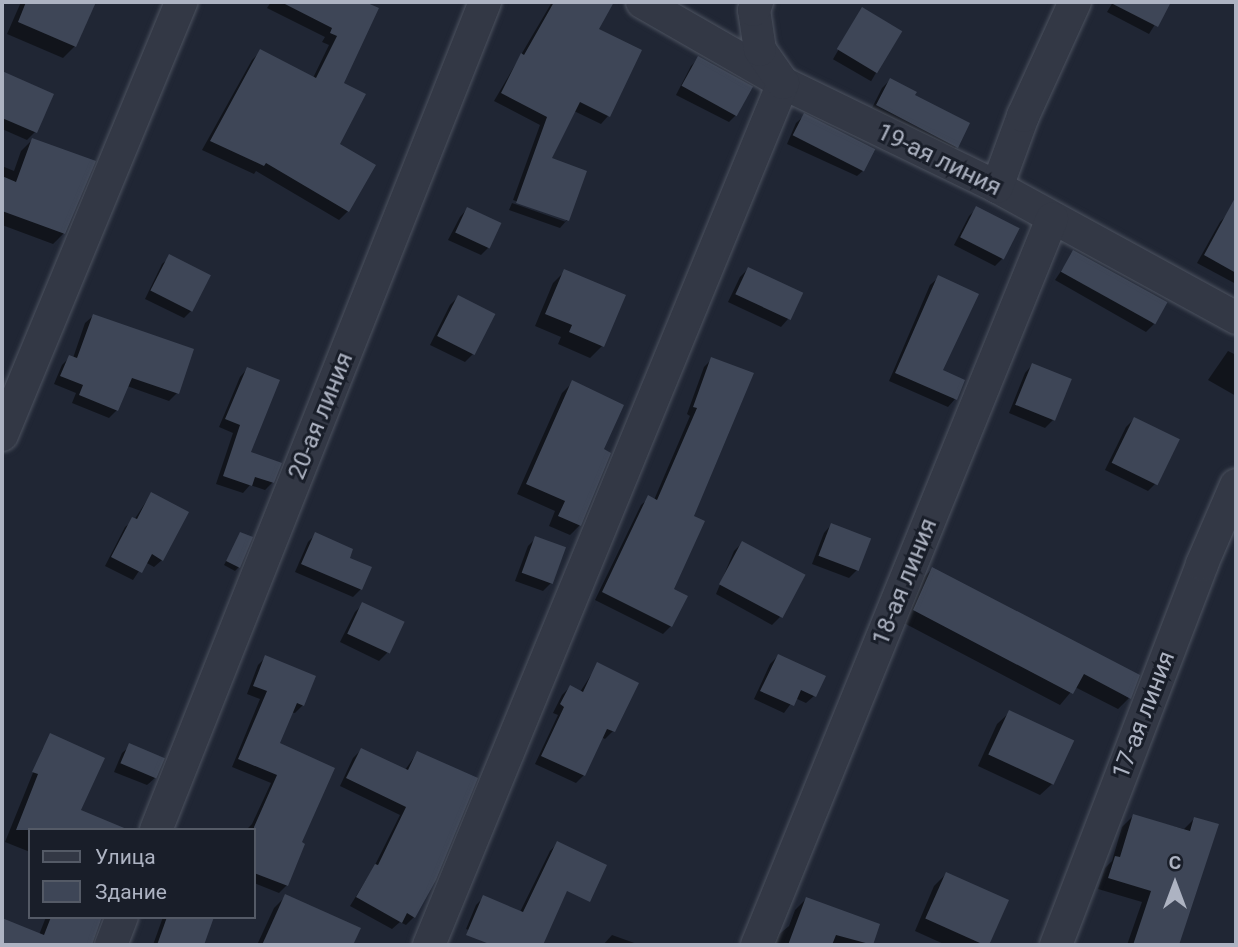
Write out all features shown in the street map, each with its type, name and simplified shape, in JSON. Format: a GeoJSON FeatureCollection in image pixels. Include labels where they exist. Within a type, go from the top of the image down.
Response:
{"type":"FeatureCollection","features":[{"type":"Feature","properties":{"kind":"street"},"geometry":{"type":"LineString","coordinates":[[2,436],[181,2]]}},
{"type":"Feature","properties":{"kind":"street","name":"20-ая линия"},"geometry":{"type":"LineString","coordinates":[[157,828],[485,2]]}},
{"type":"Feature","properties":{"kind":"street","name":"19-ая линия"},"geometry":{"type":"LineString","coordinates":[[642,2],[783,83],[997,187],[1236,318]]}},
{"type":"Feature","properties":{"kind":"street"},"geometry":{"type":"LineString","coordinates":[[429,945],[783,83],[760,50],[754,10],[757,2]]}},
{"type":"Feature","properties":{"kind":"street"},"geometry":{"type":"LineString","coordinates":[[997,187],[1023,116],[1075,2]]}},
{"type":"Feature","properties":{"kind":"street","name":"18-ая линия"},"geometry":{"type":"LineString","coordinates":[[757,945],[1052,219]]}},
{"type":"Feature","properties":{"kind":"street","name":"17-ая линия"},"geometry":{"type":"LineString","coordinates":[[1056,945],[1202,564],[1236,485]]}},
{"type":"Feature","properties":{"kind":"street"},"geometry":{"type":"LineString","coordinates":[[111,945],[121,919]]}},
{"type":"Feature","properties":{"kind":"building"},"geometry":{"type":"Polygon","coordinates":[[[26,2],[96,2],[76,47],[18,22],[26,2]]]}},
{"type":"Feature","properties":{"kind":"building"},"geometry":{"type":"Polygon","coordinates":[[[281,2],[365,2],[379,8],[344,83],[366,94],[340,144],[376,165],[349,212],[266,163],[264,166],[210,141],[260,49],[316,78],[337,36],[330,33],[332,28],[281,2]]]}},
{"type":"Feature","properties":{"kind":"building"},"geometry":{"type":"Polygon","coordinates":[[[554,2],[614,2],[599,29],[642,50],[610,117],[580,102],[552,158],[587,171],[569,221],[516,203],[547,117],[501,93],[521,53],[524,55],[554,2]]]}},
{"type":"Feature","properties":{"kind":"building"},"geometry":{"type":"Polygon","coordinates":[[[1109,2],[1171,2],[1158,27],[1109,2]]]}},
{"type":"Feature","properties":{"kind":"building"},"geometry":{"type":"Polygon","coordinates":[[[862,7],[902,31],[877,73],[837,49],[862,7]]]}},
{"type":"Feature","properties":{"kind":"building"},"geometry":{"type":"Polygon","coordinates":[[[698,56],[753,87],[737,116],[682,86],[698,56]]]}},
{"type":"Feature","properties":{"kind":"building"},"geometry":{"type":"Polygon","coordinates":[[[2,71],[54,94],[37,133],[2,118],[2,71]]]}},
{"type":"Feature","properties":{"kind":"building"},"geometry":{"type":"Polygon","coordinates":[[[890,78],[917,92],[915,95],[970,123],[958,148],[876,105],[890,78]]]}},
{"type":"Feature","properties":{"kind":"building"},"geometry":{"type":"Polygon","coordinates":[[[804,113],[875,149],[864,172],[793,135],[804,113]]]}},
{"type":"Feature","properties":{"kind":"building"},"geometry":{"type":"Polygon","coordinates":[[[32,138],[96,161],[65,234],[2,211],[2,176],[16,182],[32,138]]]}},
{"type":"Feature","properties":{"kind":"building"},"geometry":{"type":"Polygon","coordinates":[[[1236,196],[1236,273],[1204,255],[1236,196]]]}},
{"type":"Feature","properties":{"kind":"building"},"geometry":{"type":"Polygon","coordinates":[[[976,206],[1020,228],[1004,259],[960,237],[976,206]]]}},
{"type":"Feature","properties":{"kind":"building"},"geometry":{"type":"Polygon","coordinates":[[[467,207],[501,223],[490,248],[455,232],[467,207]]]}},
{"type":"Feature","properties":{"kind":"building"},"geometry":{"type":"Polygon","coordinates":[[[1073,250],[1167,302],[1155,324],[1061,272],[1073,250]]]}},
{"type":"Feature","properties":{"kind":"building"},"geometry":{"type":"Polygon","coordinates":[[[169,254],[211,275],[192,312],[150,291],[169,254]]]}},
{"type":"Feature","properties":{"kind":"building"},"geometry":{"type":"Polygon","coordinates":[[[748,267],[803,293],[791,320],[735,294],[748,267]]]}},
{"type":"Feature","properties":{"kind":"building"},"geometry":{"type":"Polygon","coordinates":[[[564,269],[626,295],[604,347],[569,332],[572,325],[545,314],[564,269]]]}},
{"type":"Feature","properties":{"kind":"building"},"geometry":{"type":"Polygon","coordinates":[[[938,275],[979,294],[943,370],[965,380],[957,400],[895,373],[938,275]]]}},
{"type":"Feature","properties":{"kind":"building"},"geometry":{"type":"Polygon","coordinates":[[[458,295],[495,314],[475,355],[437,336],[458,295]]]}},
{"type":"Feature","properties":{"kind":"building"},"geometry":{"type":"Polygon","coordinates":[[[93,314],[194,349],[179,394],[132,378],[118,411],[79,395],[83,385],[60,376],[69,355],[77,358],[93,314]]]}},
{"type":"Feature","properties":{"kind":"building"},"geometry":{"type":"Polygon","coordinates":[[[711,357],[754,373],[694,516],[705,521],[674,589],[688,596],[672,627],[602,592],[648,495],[657,500],[697,408],[693,407],[711,357]]]}},
{"type":"Feature","properties":{"kind":"building"},"geometry":{"type":"Polygon","coordinates":[[[1032,363],[1072,379],[1055,421],[1015,405],[1032,363]]]}},
{"type":"Feature","properties":{"kind":"building"},"geometry":{"type":"Polygon","coordinates":[[[247,367],[280,380],[251,452],[282,463],[274,483],[255,477],[252,486],[223,476],[240,425],[225,419],[247,367]]]}},
{"type":"Feature","properties":{"kind":"building"},"geometry":{"type":"Polygon","coordinates":[[[572,380],[624,405],[604,449],[611,453],[581,526],[558,516],[565,501],[526,484],[572,380]]]}},
{"type":"Feature","properties":{"kind":"building"},"geometry":{"type":"Polygon","coordinates":[[[1134,417],[1180,439],[1157,485],[1112,463],[1134,417]]]}},
{"type":"Feature","properties":{"kind":"building"},"geometry":{"type":"Polygon","coordinates":[[[151,492],[189,512],[163,561],[152,554],[142,573],[111,557],[132,517],[137,519],[151,492]]]}},
{"type":"Feature","properties":{"kind":"building"},"geometry":{"type":"Polygon","coordinates":[[[831,523],[871,538],[859,571],[818,556],[831,523]]]}},
{"type":"Feature","properties":{"kind":"building"},"geometry":{"type":"Polygon","coordinates":[[[240,532],[253,537],[240,568],[226,561],[240,532]]]}},
{"type":"Feature","properties":{"kind":"building"},"geometry":{"type":"Polygon","coordinates":[[[315,532],[353,549],[350,558],[372,567],[362,590],[301,564],[315,532]]]}},
{"type":"Feature","properties":{"kind":"building"},"geometry":{"type":"Polygon","coordinates":[[[535,536],[566,547],[553,584],[522,573],[535,536]]]}},
{"type":"Feature","properties":{"kind":"building"},"geometry":{"type":"Polygon","coordinates":[[[742,541],[806,575],[783,618],[719,584],[742,541]]]}},
{"type":"Feature","properties":{"kind":"building"},"geometry":{"type":"Polygon","coordinates":[[[932,567],[1140,675],[1131,699],[1084,674],[1073,694],[913,610],[932,567]]]}},
{"type":"Feature","properties":{"kind":"building"},"geometry":{"type":"Polygon","coordinates":[[[362,602],[405,622],[390,654],[347,634],[362,602]]]}},
{"type":"Feature","properties":{"kind":"building"},"geometry":{"type":"Polygon","coordinates":[[[778,654],[826,676],[816,697],[801,690],[794,706],[760,691],[778,654]]]}},
{"type":"Feature","properties":{"kind":"building"},"geometry":{"type":"Polygon","coordinates":[[[265,655],[316,676],[304,706],[297,703],[280,743],[335,768],[302,842],[305,844],[288,886],[256,874],[254,827],[277,775],[238,759],[267,691],[253,686],[265,655]]]}},
{"type":"Feature","properties":{"kind":"building"},"geometry":{"type":"Polygon","coordinates":[[[597,662],[639,683],[615,732],[607,729],[585,776],[541,756],[564,707],[560,704],[570,685],[583,692],[597,662]]]}},
{"type":"Feature","properties":{"kind":"building"},"geometry":{"type":"Polygon","coordinates":[[[1009,710],[1074,740],[1054,785],[988,754],[1009,710]]]}},
{"type":"Feature","properties":{"kind":"building"},"geometry":{"type":"Polygon","coordinates":[[[50,733],[105,758],[81,810],[124,828],[16,830],[38,774],[32,772],[50,733]]]}},
{"type":"Feature","properties":{"kind":"building"},"geometry":{"type":"Polygon","coordinates":[[[129,743],[165,758],[156,778],[120,763],[129,743]]]}},
{"type":"Feature","properties":{"kind":"building"},"geometry":{"type":"Polygon","coordinates":[[[361,748],[408,770],[417,751],[478,778],[436,880],[415,918],[407,913],[402,923],[356,897],[375,864],[378,865],[406,807],[346,778],[361,748]]]}},
{"type":"Feature","properties":{"kind":"building"},"geometry":{"type":"Polygon","coordinates":[[[1133,814],[1190,831],[1194,817],[1219,824],[1179,945],[1133,945],[1151,891],[1108,878],[1115,856],[1120,857],[1133,814]]]}},
{"type":"Feature","properties":{"kind":"building"},"geometry":{"type":"Polygon","coordinates":[[[557,841],[607,865],[590,902],[567,891],[543,945],[492,945],[466,935],[483,895],[523,912],[557,841]]]}},
{"type":"Feature","properties":{"kind":"building"},"geometry":{"type":"Polygon","coordinates":[[[946,872],[1009,900],[989,945],[925,919],[946,872]]]}},
{"type":"Feature","properties":{"kind":"building"},"geometry":{"type":"Polygon","coordinates":[[[285,894],[361,928],[353,945],[262,945],[285,894]]]}},
{"type":"Feature","properties":{"kind":"building"},"geometry":{"type":"Polygon","coordinates":[[[806,897],[880,924],[873,945],[836,935],[832,945],[788,945],[806,897]]]}},
{"type":"Feature","properties":{"kind":"building"},"geometry":{"type":"Polygon","coordinates":[[[2,918],[44,935],[50,919],[101,919],[92,945],[2,945],[2,918]]]}},
{"type":"Feature","properties":{"kind":"building"},"geometry":{"type":"Polygon","coordinates":[[[166,919],[213,919],[204,945],[157,945],[166,919]]]}}]}
